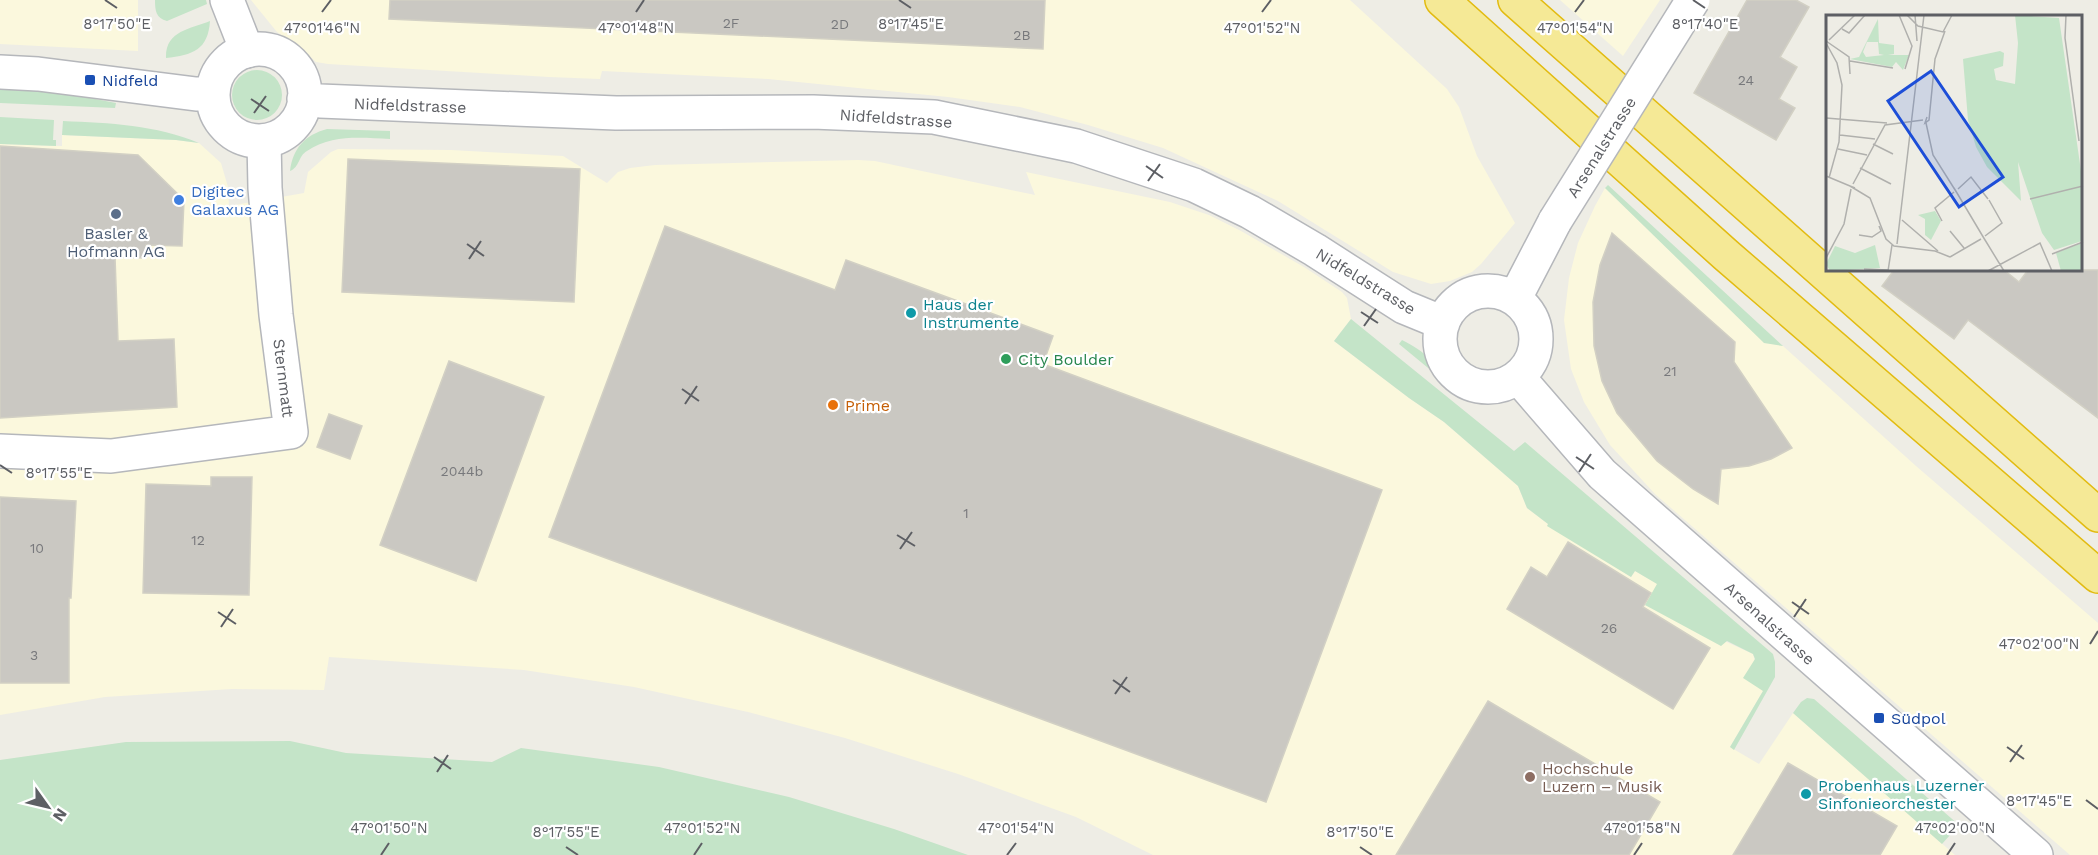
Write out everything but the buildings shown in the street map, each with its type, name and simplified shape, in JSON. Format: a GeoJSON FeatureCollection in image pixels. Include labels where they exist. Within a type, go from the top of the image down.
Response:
{"type":"FeatureCollection","features":[{"type":"Feature","properties":{"kind":"highway"},"geometry":{"type":"LineString","coordinates":[[1442,0],[1726,255],[2098,576]]}},
{"type":"Feature","properties":{"kind":"highway"},"geometry":{"type":"LineString","coordinates":[[1515,0],[2098,515]]}},
{"type":"Feature","properties":{"kind":"street"},"geometry":{"type":"LineString","coordinates":[[227,0],[246,51]]}},
{"type":"Feature","properties":{"kind":"street","name":"Arsenalstrasse"},"geometry":{"type":"LineString","coordinates":[[1515,298],[1555,221],[1693,0]]}},
{"type":"Feature","properties":{"kind":"street"},"geometry":{"type":"LineString","coordinates":[[265,50],[283,56],[300,74],[304,86],[302,111],[291,127],[276,138],[264,141],[244,138],[227,129],[219,119],[214,106],[213,93],[222,66],[246,51],[265,50]]}},
{"type":"Feature","properties":{"kind":"street"},"geometry":{"type":"LineString","coordinates":[[0,72],[38,74],[196,94],[213,93]]}},
{"type":"Feature","properties":{"kind":"street","name":"Nidfeldstrasse"},"geometry":{"type":"LineString","coordinates":[[304,99],[616,113],[813,112],[934,117],[1076,146],[1194,185],[1250,212],[1404,307],[1443,323]]}},
{"type":"Feature","properties":{"kind":"street","name":"Sternmatt"},"geometry":{"type":"LineString","coordinates":[[0,451],[111,456],[291,432],[276,315],[264,178],[264,141]]}},
{"type":"Feature","properties":{"kind":"street"},"geometry":{"type":"LineString","coordinates":[[1487,291],[1501,292],[1515,298],[1532,318],[1536,330],[1536,343],[1527,367],[1506,384],[1493,387],[1479,386],[1461,378],[1447,363],[1440,336],[1443,323],[1455,305],[1473,293],[1487,291]]}},
{"type":"Feature","properties":{"kind":"street","name":"Arsenalstrasse"},"geometry":{"type":"LineString","coordinates":[[1518,376],[1602,474],[2036,855]]}},
{"type":"Feature","properties":{"kind":"shaded area"},"geometry":{"type":"Polygon","coordinates":[[[0,0],[138,0],[138,51],[0,44],[0,0]]]}},
{"type":"Feature","properties":{"kind":"shaded area"},"geometry":{"type":"Polygon","coordinates":[[[251,0],[1350,0],[1447,89],[1459,107],[1477,156],[1515,223],[1472,272],[1450,281],[1431,284],[1393,272],[1278,201],[1163,148],[1020,107],[948,97],[768,79],[602,71],[600,79],[328,64],[316,62],[277,32],[251,0]]]}},
{"type":"Feature","properties":{"kind":"shaded area"},"geometry":{"type":"Polygon","coordinates":[[[1560,0],[1660,0],[1623,56],[1560,0]]]}},
{"type":"Feature","properties":{"kind":"shaded area"},"geometry":{"type":"Polygon","coordinates":[[[62,135],[199,143],[221,163],[228,187],[229,206],[304,193],[308,172],[331,152],[338,149],[451,150],[563,156],[607,183],[618,172],[655,165],[858,160],[875,161],[1035,195],[1026,172],[1170,202],[1209,215],[1304,267],[1342,292],[1347,298],[1351,319],[1334,341],[1444,422],[1518,486],[1527,508],[1548,524],[1631,577],[1635,571],[1658,584],[1645,605],[1753,654],[1763,691],[1730,747],[1759,764],[1793,713],[1955,855],[1153,855],[1076,817],[958,774],[845,738],[748,712],[634,687],[524,670],[329,657],[324,690],[232,689],[105,697],[0,715],[0,144],[62,146],[62,135]]]}},
{"type":"Feature","properties":{"kind":"shaded area"},"geometry":{"type":"Polygon","coordinates":[[[1605,188],[1764,342],[1783,346],[1916,466],[2098,623],[2098,855],[2070,855],[1655,494],[1610,445],[1584,402],[1571,369],[1564,320],[1569,278],[1578,243],[1605,188]]]}},
{"type":"Feature","properties":{"kind":"green space"},"geometry":{"type":"Polygon","coordinates":[[[155,0],[206,0],[207,4],[167,21],[157,14],[155,0]]]}},
{"type":"Feature","properties":{"kind":"green space"},"geometry":{"type":"Polygon","coordinates":[[[210,21],[209,31],[202,45],[191,53],[166,58],[167,49],[174,37],[180,32],[210,21]]]}},
{"type":"Feature","properties":{"kind":"green space"},"geometry":{"type":"Polygon","coordinates":[[[257,70],[275,77],[282,95],[275,113],[257,120],[239,113],[232,95],[239,77],[257,70]]]}},
{"type":"Feature","properties":{"kind":"green space"},"geometry":{"type":"Polygon","coordinates":[[[0,85],[27,86],[116,103],[115,108],[0,103],[0,85]]]}},
{"type":"Feature","properties":{"kind":"green space"},"geometry":{"type":"Polygon","coordinates":[[[0,117],[54,120],[53,140],[56,140],[56,146],[0,144],[0,117]]]}},
{"type":"Feature","properties":{"kind":"green space"},"geometry":{"type":"Polygon","coordinates":[[[63,121],[115,124],[149,129],[199,143],[62,135],[63,121]]]}},
{"type":"Feature","properties":{"kind":"green space"},"geometry":{"type":"Polygon","coordinates":[[[327,129],[390,131],[390,139],[347,138],[327,142],[304,153],[296,167],[290,171],[294,156],[301,144],[312,135],[327,129]]]}},
{"type":"Feature","properties":{"kind":"green space"},"geometry":{"type":"Polygon","coordinates":[[[1608,185],[1783,346],[1764,343],[1605,188],[1608,185]]]}},
{"type":"Feature","properties":{"kind":"green space"},"geometry":{"type":"Polygon","coordinates":[[[1351,319],[1514,451],[1525,442],[1773,654],[1775,677],[1734,750],[1730,747],[1763,691],[1743,678],[1755,659],[1753,654],[1727,641],[1721,646],[1645,605],[1657,584],[1635,571],[1631,577],[1547,526],[1548,524],[1527,508],[1518,486],[1444,422],[1334,341],[1351,319]]]}},
{"type":"Feature","properties":{"kind":"green space"},"geometry":{"type":"Polygon","coordinates":[[[1402,340],[1430,359],[1450,386],[1399,344],[1402,340]]]}},
{"type":"Feature","properties":{"kind":"green space"},"geometry":{"type":"Polygon","coordinates":[[[1807,698],[1814,699],[1959,825],[1942,844],[1793,713],[1807,698]]]}},
{"type":"Feature","properties":{"kind":"green space"},"geometry":{"type":"Polygon","coordinates":[[[290,741],[346,753],[492,762],[521,748],[659,767],[789,797],[894,829],[968,855],[0,855],[0,760],[126,742],[290,741]]]}},
{"type":"Feature","properties":{"kind":"place","name":"Nidfeld"},"geometry":{"type":"Point","coordinates":[90,80]}},
{"type":"Feature","properties":{"kind":"place","name":"Digitec Galaxus AG"},"geometry":{"type":"Point","coordinates":[179,200]}},
{"type":"Feature","properties":{"kind":"place","name":"Basler & Hofmann AG"},"geometry":{"type":"Point","coordinates":[116,214]}},
{"type":"Feature","properties":{"kind":"place","name":"Haus der Instrumente"},"geometry":{"type":"Point","coordinates":[911,313]}},
{"type":"Feature","properties":{"kind":"place","name":"City Boulder"},"geometry":{"type":"Point","coordinates":[1006,359]}},
{"type":"Feature","properties":{"kind":"place","name":"Prime"},"geometry":{"type":"Point","coordinates":[833,405]}},
{"type":"Feature","properties":{"kind":"place","name":"Südpol"},"geometry":{"type":"Point","coordinates":[1879,718]}},
{"type":"Feature","properties":{"kind":"place","name":"Hochschule Luzern – Musik"},"geometry":{"type":"Point","coordinates":[1530,777]}},
{"type":"Feature","properties":{"kind":"place","name":"Probenhaus Luzerner Sinfonieorchester"},"geometry":{"type":"Point","coordinates":[1806,794]}}]}
